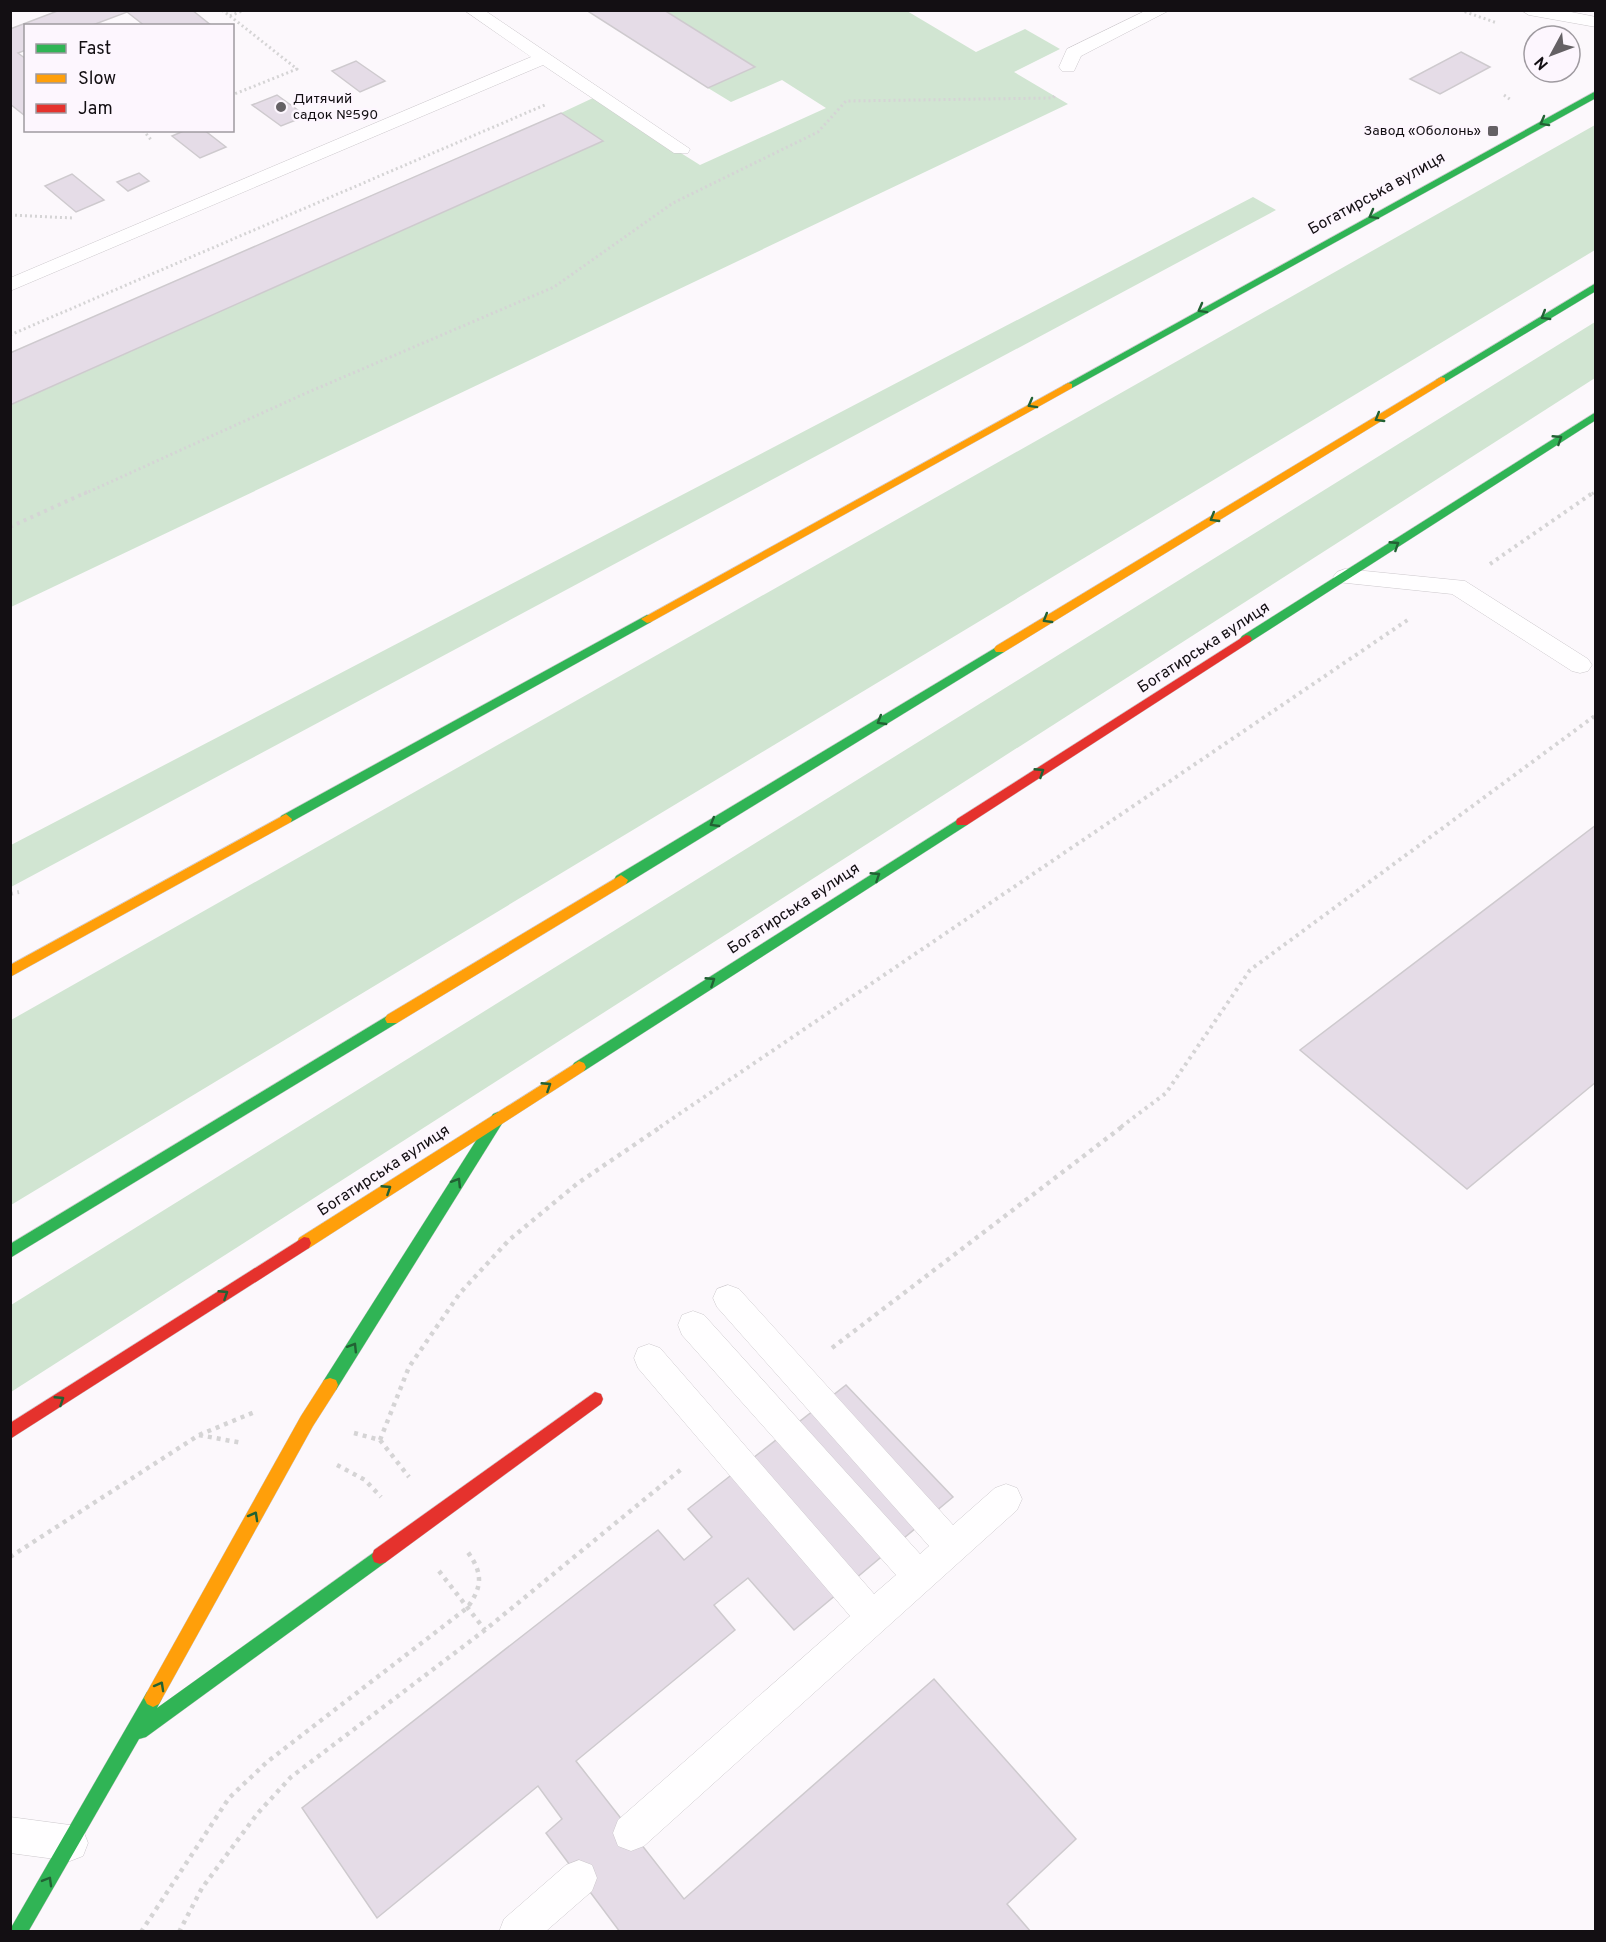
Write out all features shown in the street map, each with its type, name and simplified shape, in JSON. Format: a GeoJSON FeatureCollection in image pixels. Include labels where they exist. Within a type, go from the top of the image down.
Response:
{"type":"FeatureCollection","features":[{"type":"Feature","properties":{"kind":"main road","name":"Богатирська вулиця"},"geometry":{"type":"LineString","coordinates":[[10,972],[1339,234],[1596,94]]}},
{"type":"Feature","properties":{"kind":"main road"},"geometry":{"type":"LineString","coordinates":[[10,1252],[1596,286]]}},
{"type":"Feature","properties":{"kind":"main road","name":"Богатирська вулиця"},"geometry":{"type":"LineString","coordinates":[[10,1432],[1596,415]]}},
{"type":"Feature","properties":{"kind":"main road"},"geometry":{"type":"LineString","coordinates":[[18,1932],[132,1737],[290,1451],[498,1118]]}},
{"type":"Feature","properties":{"kind":"main road"},"geometry":{"type":"LineString","coordinates":[[132,1737],[595,1399]]}},
{"type":"Feature","properties":{"kind":"lane"},"geometry":{"type":"LineString","coordinates":[[472,10],[681,149]]}},
{"type":"Feature","properties":{"kind":"lane"},"geometry":{"type":"LineString","coordinates":[[1068,67],[1073,53],[1162,10]]}},
{"type":"Feature","properties":{"kind":"lane"},"geometry":{"type":"LineString","coordinates":[[1529,10],[1594,23]]}},
{"type":"Feature","properties":{"kind":"lane"},"geometry":{"type":"LineString","coordinates":[[10,285],[544,58]]}},
{"type":"Feature","properties":{"kind":"lane"},"geometry":{"type":"LineString","coordinates":[[1346,577],[1457,587],[1580,665]]}},
{"type":"Feature","properties":{"kind":"lane"},"geometry":{"type":"LineString","coordinates":[[728,1298],[952,1547]]}},
{"type":"Feature","properties":{"kind":"lane"},"geometry":{"type":"LineString","coordinates":[[693,1325],[918,1577]]}},
{"type":"Feature","properties":{"kind":"lane"},"geometry":{"type":"LineString","coordinates":[[649,1358],[873,1618]]}},
{"type":"Feature","properties":{"kind":"lane"},"geometry":{"type":"LineString","coordinates":[[632,1833],[1006,1499]]}},
{"type":"Feature","properties":{"kind":"lane"},"geometry":{"type":"LineString","coordinates":[[10,1835],[70,1843]]}},
{"type":"Feature","properties":{"kind":"lane"},"geometry":{"type":"LineString","coordinates":[[517,1932],[579,1878]]}},
{"type":"Feature","properties":{"kind":"path"},"geometry":{"type":"LineString","coordinates":[[222,10],[297,69],[234,94]]}},
{"type":"Feature","properties":{"kind":"path"},"geometry":{"type":"LineString","coordinates":[[230,16],[244,10]]}},
{"type":"Feature","properties":{"kind":"path"},"geometry":{"type":"LineString","coordinates":[[10,526],[304,394],[554,287],[673,203],[818,132],[846,100],[1053,98],[1068,67]]}},
{"type":"Feature","properties":{"kind":"path"},"geometry":{"type":"LineString","coordinates":[[10,335],[588,86]]}},
{"type":"Feature","properties":{"kind":"path"},"geometry":{"type":"LineString","coordinates":[[145,132],[152,141]]}},
{"type":"Feature","properties":{"kind":"path"},"geometry":{"type":"LineString","coordinates":[[380,1440],[409,1367],[460,1293],[509,1240],[578,1183],[1596,491]]}},
{"type":"Feature","properties":{"kind":"path"},"geometry":{"type":"LineString","coordinates":[[796,1376],[1166,1093],[1250,970],[1596,715]]}},
{"type":"Feature","properties":{"kind":"path"},"geometry":{"type":"LineString","coordinates":[[10,894],[19,892]]}},
{"type":"Feature","properties":{"kind":"path"},"geometry":{"type":"LineString","coordinates":[[10,1557],[199,1435],[290,1451],[334,1464],[365,1480],[411,1534],[485,1630]]}},
{"type":"Feature","properties":{"kind":"path"},"geometry":{"type":"LineString","coordinates":[[179,1932],[202,1888],[257,1814],[291,1777],[485,1630],[719,1438]]}},
{"type":"Feature","properties":{"kind":"green space"},"geometry":{"type":"Polygon","coordinates":[[[664,11],[907,11],[976,52],[1025,29],[1060,49],[1014,72],[1068,104],[11,607],[11,405],[602,141],[561,113],[593,98],[700,165],[826,108],[782,80],[731,102],[708,88],[754,66],[664,11]]]}},
{"type":"Feature","properties":{"kind":"green space"},"geometry":{"type":"Polygon","coordinates":[[[1595,125],[1595,250],[11,1205],[11,1020],[1595,125]]]}},
{"type":"Feature","properties":{"kind":"green space"},"geometry":{"type":"Polygon","coordinates":[[[1253,197],[1276,210],[11,887],[11,845],[1253,197]]]}},
{"type":"Feature","properties":{"kind":"green space"},"geometry":{"type":"Polygon","coordinates":[[[1595,322],[1595,378],[11,1392],[11,1305],[1595,322]]]}},
{"type":"Feature","properties":{"kind":"building"},"geometry":{"type":"Polygon","coordinates":[[[60,10],[192,10],[210,24],[142,24],[127,12],[95,24],[24,24],[24,51],[18,53],[24,58],[24,115],[10,104],[10,29],[60,10]]]}},
{"type":"Feature","properties":{"kind":"building"},"geometry":{"type":"Polygon","coordinates":[[[586,10],[664,10],[755,67],[708,88],[586,10]]]}},
{"type":"Feature","properties":{"kind":"building"},"geometry":{"type":"Polygon","coordinates":[[[1461,52],[1490,67],[1440,94],[1410,79],[1461,52]]]}},
{"type":"Feature","properties":{"kind":"building"},"geometry":{"type":"Polygon","coordinates":[[[356,61],[385,81],[360,92],[332,71],[356,61]]]}},
{"type":"Feature","properties":{"kind":"building"},"geometry":{"type":"Polygon","coordinates":[[[277,95],[306,116],[281,126],[252,105],[277,95]]]}},
{"type":"Feature","properties":{"kind":"building"},"geometry":{"type":"Polygon","coordinates":[[[561,113],[603,141],[10,405],[10,353],[561,113]]]}},
{"type":"Feature","properties":{"kind":"building"},"geometry":{"type":"Polygon","coordinates":[[[181,132],[207,132],[226,147],[200,158],[172,136],[181,132]]]}},
{"type":"Feature","properties":{"kind":"building"},"geometry":{"type":"Polygon","coordinates":[[[139,173],[149,181],[128,191],[117,182],[139,173]]]}},
{"type":"Feature","properties":{"kind":"building"},"geometry":{"type":"Polygon","coordinates":[[[72,174],[104,200],[76,212],[45,186],[72,174]]]}},
{"type":"Feature","properties":{"kind":"building"},"geometry":{"type":"Polygon","coordinates":[[[1596,825],[1596,1082],[1467,1189],[1300,1050],[1596,825]]]}},
{"type":"Feature","properties":{"kind":"building"},"geometry":{"type":"Polygon","coordinates":[[[846,1385],[953,1497],[794,1630],[748,1578],[714,1605],[735,1630],[576,1761],[684,1899],[934,1679],[1076,1839],[1007,1904],[1031,1932],[620,1932],[546,1833],[562,1819],[538,1786],[377,1918],[302,1808],[658,1530],[684,1560],[712,1537],[688,1509],[846,1385]]]}},
{"type":"Feature","properties":{"kind":"traffic: fast"},"geometry":{"type":"LineString","coordinates":[[1068,386],[1596,94]]}},
{"type":"Feature","properties":{"kind":"traffic: fast"},"geometry":{"type":"LineString","coordinates":[[1441,380],[1596,286]]}},
{"type":"Feature","properties":{"kind":"traffic: fast"},"geometry":{"type":"LineString","coordinates":[[1246,639],[1596,415]]}},
{"type":"Feature","properties":{"kind":"traffic: fast"},"geometry":{"type":"LineString","coordinates":[[286,819],[647,619]]}},
{"type":"Feature","properties":{"kind":"traffic: fast"},"geometry":{"type":"LineString","coordinates":[[621,880],[1000,649]]}},
{"type":"Feature","properties":{"kind":"traffic: fast"},"geometry":{"type":"LineString","coordinates":[[579,1067],[962,822]]}},
{"type":"Feature","properties":{"kind":"traffic: fast"},"geometry":{"type":"LineString","coordinates":[[10,1252],[392,1019]]}},
{"type":"Feature","properties":{"kind":"traffic: fast"},"geometry":{"type":"LineString","coordinates":[[330,1385],[498,1118]]}},
{"type":"Feature","properties":{"kind":"traffic: fast"},"geometry":{"type":"LineString","coordinates":[[140,1731],[380,1556]]}},
{"type":"Feature","properties":{"kind":"traffic: fast"},"geometry":{"type":"LineString","coordinates":[[18,1932],[153,1698]]}},
{"type":"Feature","properties":{"kind":"traffic: slow"},"geometry":{"type":"LineString","coordinates":[[1000,649],[1441,380]]}},
{"type":"Feature","properties":{"kind":"traffic: slow"},"geometry":{"type":"LineString","coordinates":[[647,619],[1068,386]]}},
{"type":"Feature","properties":{"kind":"traffic: slow"},"geometry":{"type":"LineString","coordinates":[[10,972],[286,819]]}},
{"type":"Feature","properties":{"kind":"traffic: slow"},"geometry":{"type":"LineString","coordinates":[[392,1019],[621,880]]}},
{"type":"Feature","properties":{"kind":"traffic: slow"},"geometry":{"type":"LineString","coordinates":[[304,1243],[579,1067]]}},
{"type":"Feature","properties":{"kind":"traffic: slow"},"geometry":{"type":"LineString","coordinates":[[153,1698],[307,1421],[330,1385]]}},
{"type":"Feature","properties":{"kind":"traffic: jam"},"geometry":{"type":"LineString","coordinates":[[962,822],[1246,639]]}},
{"type":"Feature","properties":{"kind":"traffic: jam"},"geometry":{"type":"LineString","coordinates":[[10,1432],[304,1243]]}},
{"type":"Feature","properties":{"kind":"traffic: jam"},"geometry":{"type":"LineString","coordinates":[[380,1556],[595,1399]]}},
{"type":"Feature","properties":{"kind":"place","name":"Дитячий садок №590"},"geometry":{"type":"Point","coordinates":[281,107]}},
{"type":"Feature","properties":{"kind":"place","name":"Завод «Оболонь»"},"geometry":{"type":"Point","coordinates":[1493,131]}}]}
